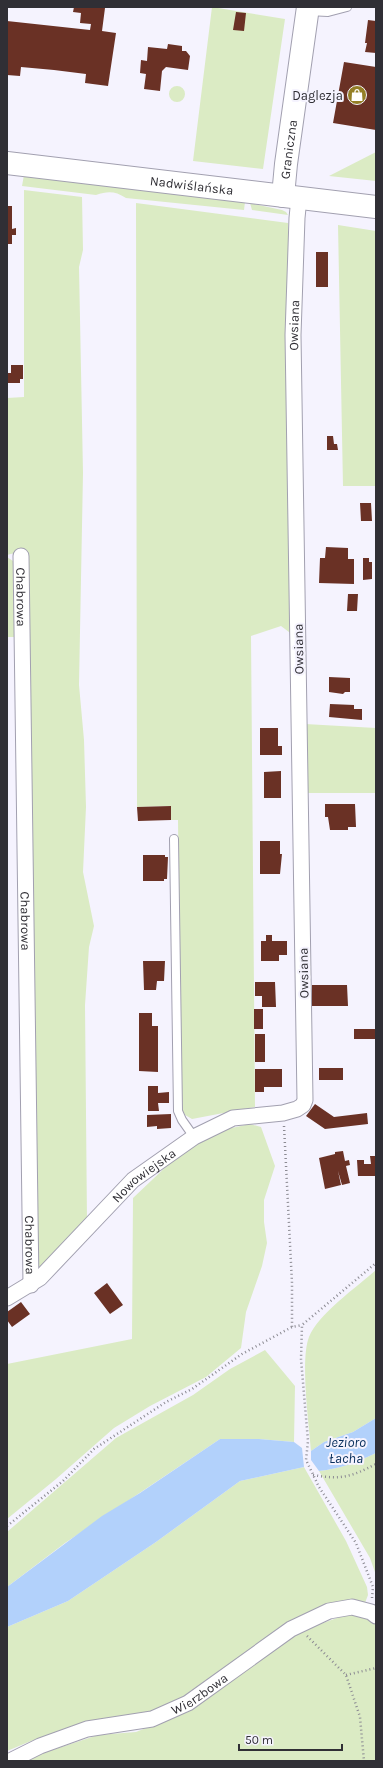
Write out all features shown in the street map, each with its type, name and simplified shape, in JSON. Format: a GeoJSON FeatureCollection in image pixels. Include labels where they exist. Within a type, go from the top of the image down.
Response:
{"type":"FeatureCollection","features":[{"type":"Feature","properties":{"kind":"main road","name":"Graniczna"},"geometry":{"type":"LineString","coordinates":[[291,197],[286,164],[308,9]]}},
{"type":"Feature","properties":{"kind":"main road","name":"Nadwiślańska"},"geometry":{"type":"LineString","coordinates":[[7,163],[376,207]]}},
{"type":"Feature","properties":{"kind":"street","name":"Owsiana"},"geometry":{"type":"LineString","coordinates":[[291,197],[297,218],[293,335],[305,1100]]}},
{"type":"Feature","properties":{"kind":"street","name":"Chabrowa"},"geometry":{"type":"LineString","coordinates":[[20,556],[31,1285]]}},
{"type":"Feature","properties":{"kind":"street","name":"Nowowiejska"},"geometry":{"type":"LineString","coordinates":[[7,1298],[31,1285],[46,1272],[133,1180],[194,1137],[233,1118],[283,1113],[297,1109],[303,1105],[305,1100]]}},
{"type":"Feature","properties":{"kind":"street","name":"Wierzbowa"},"geometry":{"type":"LineString","coordinates":[[10,1761],[40,1746],[87,1730],[152,1719],[188,1703],[297,1626],[329,1611],[352,1607],[374,1614]]}},
{"type":"Feature","properties":{"kind":"lane"},"geometry":{"type":"LineString","coordinates":[[308,9],[328,12],[347,7]]}},
{"type":"Feature","properties":{"kind":"lane"},"geometry":{"type":"LineString","coordinates":[[174,839],[178,1111],[182,1120],[194,1137]]}},
{"type":"Feature","properties":{"kind":"path"},"geometry":{"type":"LineString","coordinates":[[283,1113],[292,1289],[292,1327]]}},
{"type":"Feature","properties":{"kind":"path"},"geometry":{"type":"LineString","coordinates":[[7,1526],[63,1481],[94,1449],[166,1402],[192,1389],[242,1354],[292,1327],[302,1325],[376,1263]]}},
{"type":"Feature","properties":{"kind":"path"},"geometry":{"type":"LineString","coordinates":[[302,1325],[301,1359],[308,1441],[306,1460],[319,1487],[356,1543],[374,1587],[374,1614]]}},
{"type":"Feature","properties":{"kind":"path"},"geometry":{"type":"LineString","coordinates":[[313,1475],[337,1478],[363,1471],[376,1464]]}},
{"type":"Feature","properties":{"kind":"path"},"geometry":{"type":"LineString","coordinates":[[297,1626],[346,1675],[360,1717],[364,1761]]}},
{"type":"Feature","properties":{"kind":"path"},"geometry":{"type":"LineString","coordinates":[[346,1675],[376,1668]]}},
{"type":"Feature","properties":{"kind":"green space"},"geometry":{"type":"Polygon","coordinates":[[[212,7],[285,19],[263,169],[193,161],[212,7]]]}},
{"type":"Feature","properties":{"kind":"green space"},"geometry":{"type":"Polygon","coordinates":[[[174,86],[180,86],[185,91],[183,100],[180,102],[174,102],[169,97],[169,91],[174,86]]]}},
{"type":"Feature","properties":{"kind":"green space"},"geometry":{"type":"Polygon","coordinates":[[[376,152],[376,181],[329,176],[376,152]]]}},
{"type":"Feature","properties":{"kind":"green space"},"geometry":{"type":"Polygon","coordinates":[[[24,175],[245,202],[244,210],[126,198],[111,192],[96,195],[22,186],[24,175]]]}},
{"type":"Feature","properties":{"kind":"green space"},"geometry":{"type":"Polygon","coordinates":[[[24,190],[82,197],[83,250],[79,267],[83,473],[79,685],[84,740],[86,807],[83,872],[94,926],[89,947],[85,1005],[87,1221],[34,1278],[26,550],[7,555],[7,398],[24,397],[24,190]]]}},
{"type":"Feature","properties":{"kind":"green space"},"geometry":{"type":"Polygon","coordinates":[[[136,203],[288,223],[293,635],[281,626],[251,636],[255,1107],[192,1119],[185,1115],[181,1108],[178,820],[171,820],[170,806],[137,807],[136,203]]]}},
{"type":"Feature","properties":{"kind":"green space"},"geometry":{"type":"Polygon","coordinates":[[[250,203],[282,210],[288,215],[252,210],[250,203]]]}},
{"type":"Feature","properties":{"kind":"green space"},"geometry":{"type":"Polygon","coordinates":[[[338,225],[376,231],[376,486],[343,486],[338,225]]]}},
{"type":"Feature","properties":{"kind":"green space"},"geometry":{"type":"Polygon","coordinates":[[[7,557],[16,563],[17,637],[7,637],[7,557]]]}},
{"type":"Feature","properties":{"kind":"green space"},"geometry":{"type":"Polygon","coordinates":[[[305,724],[376,728],[376,793],[306,793],[305,724]]]}},
{"type":"Feature","properties":{"kind":"green space"},"geometry":{"type":"Polygon","coordinates":[[[250,1124],[261,1127],[275,1166],[264,1200],[264,1222],[267,1243],[262,1266],[246,1312],[241,1348],[206,1377],[150,1406],[114,1428],[56,1479],[7,1519],[7,1364],[132,1339],[133,1198],[191,1143],[227,1129],[250,1124]]]}},
{"type":"Feature","properties":{"kind":"green space"},"geometry":{"type":"Polygon","coordinates":[[[376,1270],[376,1418],[353,1432],[324,1442],[311,1451],[305,1376],[306,1347],[309,1337],[314,1328],[329,1310],[376,1270]]]}},
{"type":"Feature","properties":{"kind":"green space"},"geometry":{"type":"Polygon","coordinates":[[[265,1350],[295,1386],[294,1442],[259,1439],[220,1439],[65,1543],[7,1587],[7,1532],[116,1438],[193,1395],[230,1369],[265,1350]]]}},
{"type":"Feature","properties":{"kind":"green space"},"geometry":{"type":"Polygon","coordinates":[[[376,1453],[376,1575],[370,1558],[319,1471],[348,1465],[376,1453]]]}},
{"type":"Feature","properties":{"kind":"green space"},"geometry":{"type":"Polygon","coordinates":[[[304,1467],[346,1541],[367,1587],[368,1595],[365,1603],[342,1601],[319,1608],[198,1689],[167,1706],[129,1718],[96,1722],[31,1741],[7,1751],[7,1627],[68,1601],[156,1542],[240,1481],[304,1467]]]}},
{"type":"Feature","properties":{"kind":"green space"},"geometry":{"type":"Polygon","coordinates":[[[348,1614],[366,1617],[376,1623],[376,1761],[23,1761],[98,1735],[136,1732],[156,1724],[298,1632],[348,1614]]]}},
{"type":"Feature","properties":{"kind":"water","name":"Jezioro Łacha"},"geometry":{"type":"Polygon","coordinates":[[[376,1418],[376,1453],[348,1465],[319,1471],[311,1460],[311,1451],[324,1442],[353,1432],[376,1418]]]}},
{"type":"Feature","properties":{"kind":"water"},"geometry":{"type":"Polygon","coordinates":[[[220,1439],[259,1439],[294,1442],[302,1448],[304,1467],[240,1481],[156,1542],[68,1601],[7,1627],[7,1587],[102,1516],[140,1493],[220,1439]]]}},
{"type":"Feature","properties":{"kind":"building"},"geometry":{"type":"Polygon","coordinates":[[[74,7],[105,8],[102,31],[116,33],[108,86],[85,83],[86,74],[54,70],[21,67],[20,76],[7,75],[7,21],[90,30],[91,24],[80,23],[81,13],[73,12],[74,7]]]}},
{"type":"Feature","properties":{"kind":"building"},"geometry":{"type":"Polygon","coordinates":[[[236,12],[246,13],[244,31],[233,30],[236,12]]]}},
{"type":"Feature","properties":{"kind":"building"},"geometry":{"type":"Polygon","coordinates":[[[368,20],[376,21],[376,53],[365,52],[368,20]]]}},
{"type":"Feature","properties":{"kind":"building"},"geometry":{"type":"Polygon","coordinates":[[[168,44],[182,46],[182,51],[186,51],[190,56],[188,70],[166,67],[162,71],[160,91],[144,89],[146,74],[140,73],[141,60],[147,61],[148,47],[167,49],[168,44]]]}},
{"type":"Feature","properties":{"kind":"building","name":"Daglezja"},"geometry":{"type":"Polygon","coordinates":[[[344,62],[376,67],[376,130],[333,123],[344,62]]]}},
{"type":"Feature","properties":{"kind":"building"},"geometry":{"type":"Polygon","coordinates":[[[7,206],[12,206],[12,229],[16,228],[16,235],[12,235],[12,244],[7,244],[7,206]]]}},
{"type":"Feature","properties":{"kind":"building"},"geometry":{"type":"Polygon","coordinates":[[[316,252],[328,252],[328,287],[316,287],[316,252]]]}},
{"type":"Feature","properties":{"kind":"building"},"geometry":{"type":"Polygon","coordinates":[[[11,365],[23,365],[23,379],[20,379],[20,383],[7,383],[7,373],[11,373],[11,365]]]}},
{"type":"Feature","properties":{"kind":"building"},"geometry":{"type":"Polygon","coordinates":[[[327,436],[333,436],[334,444],[337,444],[338,450],[327,450],[327,436]]]}},
{"type":"Feature","properties":{"kind":"building"},"geometry":{"type":"Polygon","coordinates":[[[360,503],[371,503],[372,521],[361,521],[360,503]]]}},
{"type":"Feature","properties":{"kind":"building"},"geometry":{"type":"Polygon","coordinates":[[[326,547],[348,548],[348,559],[354,559],[354,584],[319,583],[320,558],[325,558],[326,547]]]}},
{"type":"Feature","properties":{"kind":"building"},"geometry":{"type":"Polygon","coordinates":[[[363,558],[369,558],[369,562],[372,562],[372,579],[363,580],[363,558]]]}},
{"type":"Feature","properties":{"kind":"building"},"geometry":{"type":"Polygon","coordinates":[[[348,594],[358,594],[357,611],[347,611],[348,594]]]}},
{"type":"Feature","properties":{"kind":"building"},"geometry":{"type":"Polygon","coordinates":[[[329,677],[350,678],[350,692],[345,692],[343,694],[329,692],[329,677]]]}},
{"type":"Feature","properties":{"kind":"building"},"geometry":{"type":"Polygon","coordinates":[[[330,704],[354,705],[354,709],[362,709],[362,720],[329,717],[330,704]]]}},
{"type":"Feature","properties":{"kind":"building"},"geometry":{"type":"Polygon","coordinates":[[[260,728],[278,728],[278,746],[282,746],[282,755],[260,755],[260,728]]]}},
{"type":"Feature","properties":{"kind":"building"},"geometry":{"type":"Polygon","coordinates":[[[281,771],[281,798],[264,798],[264,772],[281,771]]]}},
{"type":"Feature","properties":{"kind":"building"},"geometry":{"type":"Polygon","coordinates":[[[325,804],[355,804],[356,827],[348,827],[348,830],[330,830],[328,817],[325,817],[325,804]]]}},
{"type":"Feature","properties":{"kind":"building"},"geometry":{"type":"Polygon","coordinates":[[[171,806],[171,820],[138,821],[137,807],[171,806]]]}},
{"type":"Feature","properties":{"kind":"building"},"geometry":{"type":"Polygon","coordinates":[[[260,841],[280,841],[280,854],[282,854],[280,874],[260,874],[260,841]]]}},
{"type":"Feature","properties":{"kind":"building"},"geometry":{"type":"Polygon","coordinates":[[[143,855],[165,855],[165,857],[168,857],[167,879],[164,879],[164,881],[143,881],[143,855]]]}},
{"type":"Feature","properties":{"kind":"building"},"geometry":{"type":"Polygon","coordinates":[[[266,935],[272,935],[272,941],[287,941],[287,955],[279,955],[279,961],[261,961],[261,941],[266,941],[266,935]]]}},
{"type":"Feature","properties":{"kind":"building"},"geometry":{"type":"Polygon","coordinates":[[[143,961],[165,961],[164,981],[157,981],[156,990],[144,990],[143,961]]]}},
{"type":"Feature","properties":{"kind":"building"},"geometry":{"type":"Polygon","coordinates":[[[255,982],[275,982],[276,1007],[262,1007],[262,996],[255,996],[255,982]]]}},
{"type":"Feature","properties":{"kind":"building"},"geometry":{"type":"Polygon","coordinates":[[[312,985],[347,985],[348,1006],[311,1006],[312,985]]]}},
{"type":"Feature","properties":{"kind":"building"},"geometry":{"type":"Polygon","coordinates":[[[254,1009],[263,1009],[263,1029],[254,1029],[254,1009]]]}},
{"type":"Feature","properties":{"kind":"building"},"geometry":{"type":"Polygon","coordinates":[[[139,1013],[152,1013],[152,1026],[158,1026],[158,1072],[139,1071],[139,1013]]]}},
{"type":"Feature","properties":{"kind":"building"},"geometry":{"type":"Polygon","coordinates":[[[354,1029],[375,1029],[375,1039],[354,1039],[354,1029]]]}},
{"type":"Feature","properties":{"kind":"building"},"geometry":{"type":"Polygon","coordinates":[[[255,1034],[265,1034],[265,1062],[255,1062],[255,1034]]]}},
{"type":"Feature","properties":{"kind":"building"},"geometry":{"type":"Polygon","coordinates":[[[319,1068],[343,1068],[343,1080],[319,1080],[319,1068]]]}},
{"type":"Feature","properties":{"kind":"building"},"geometry":{"type":"Polygon","coordinates":[[[255,1069],[282,1069],[282,1087],[264,1087],[264,1092],[255,1092],[255,1069]]]}},
{"type":"Feature","properties":{"kind":"building"},"geometry":{"type":"Polygon","coordinates":[[[148,1086],[158,1086],[158,1093],[169,1092],[169,1103],[158,1103],[159,1111],[148,1111],[148,1086]]]}},
{"type":"Feature","properties":{"kind":"building"},"geometry":{"type":"Polygon","coordinates":[[[315,1104],[334,1117],[367,1113],[368,1124],[325,1129],[306,1116],[315,1104]]]}},
{"type":"Feature","properties":{"kind":"building"},"geometry":{"type":"Polygon","coordinates":[[[171,1114],[171,1128],[157,1129],[157,1126],[147,1127],[147,1115],[171,1114]]]}},
{"type":"Feature","properties":{"kind":"building"},"geometry":{"type":"Polygon","coordinates":[[[343,1151],[345,1161],[349,1160],[350,1165],[346,1166],[350,1183],[342,1185],[338,1171],[341,1185],[325,1189],[319,1158],[335,1154],[335,1152],[343,1151]]]}},
{"type":"Feature","properties":{"kind":"building"},"geometry":{"type":"Polygon","coordinates":[[[370,1156],[376,1156],[376,1176],[358,1176],[357,1160],[364,1160],[364,1164],[371,1164],[370,1156]]]}},
{"type":"Feature","properties":{"kind":"building"},"geometry":{"type":"Polygon","coordinates":[[[107,1283],[123,1305],[110,1314],[94,1293],[107,1283]]]}},
{"type":"Feature","properties":{"kind":"building"},"geometry":{"type":"Polygon","coordinates":[[[21,1302],[30,1314],[12,1327],[7,1320],[7,1312],[21,1302]]]}},
{"type":"Feature","properties":{"kind":"place","name":"Daglezja"},"geometry":{"type":"Point","coordinates":[357,95]}}]}
